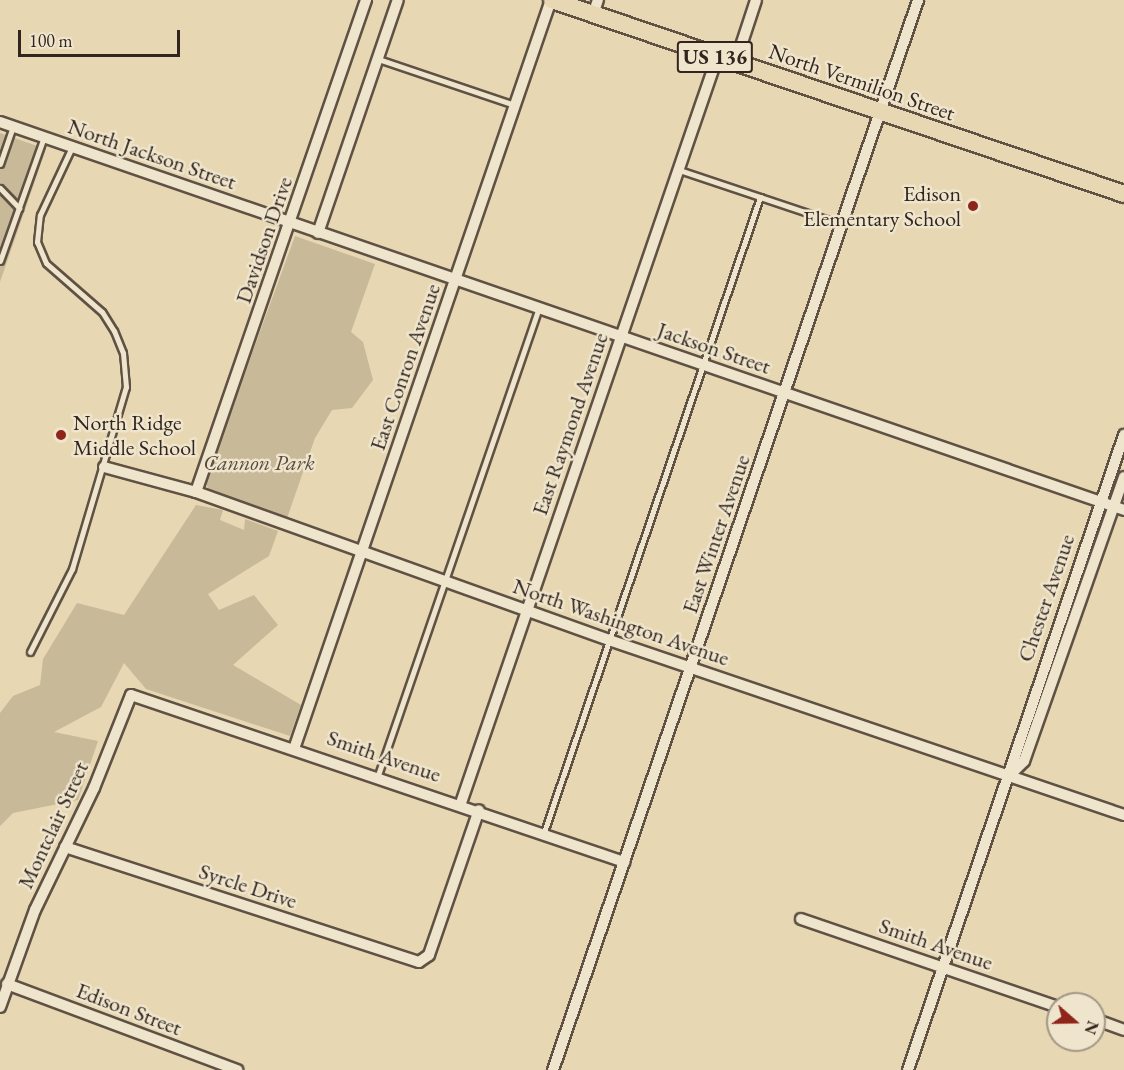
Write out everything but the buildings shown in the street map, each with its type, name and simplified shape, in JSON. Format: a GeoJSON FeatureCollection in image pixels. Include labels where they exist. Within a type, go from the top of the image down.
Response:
{"type":"FeatureCollection","features":[{"type":"Feature","properties":{"kind":"main road","name":"North Vermilion Street"},"geometry":{"type":"LineString","coordinates":[[551,0],[595,8],[717,58],[1124,194]]}},
{"type":"Feature","properties":{"kind":"street","name":"Davidson Drive"},"geometry":{"type":"LineString","coordinates":[[196,492],[291,223],[366,0]]}},
{"type":"Feature","properties":{"kind":"street"},"geometry":{"type":"LineString","coordinates":[[318,232],[398,0]]}},
{"type":"Feature","properties":{"kind":"street","name":"East Conron Avenue"},"geometry":{"type":"LineString","coordinates":[[295,746],[363,554],[551,0]]}},
{"type":"Feature","properties":{"kind":"street"},"geometry":{"type":"LineString","coordinates":[[735,64],[756,0]]}},
{"type":"Feature","properties":{"kind":"street","name":"East Winter Avenue"},"geometry":{"type":"LineString","coordinates":[[553,1070],[918,0]]}},
{"type":"Feature","properties":{"kind":"street","name":"East Raymond Avenue"},"geometry":{"type":"LineString","coordinates":[[461,803],[717,58]]}},
{"type":"Feature","properties":{"kind":"street","name":"North Jackson Street"},"geometry":{"type":"LineString","coordinates":[[0,122],[291,223]]}},
{"type":"Feature","properties":{"kind":"street","name":"Jackson Street"},"geometry":{"type":"LineString","coordinates":[[291,223],[1119,508]]}},
{"type":"Feature","properties":{"kind":"street","name":"Chester Avenue"},"geometry":{"type":"LineString","coordinates":[[908,1070],[1010,775],[1039,677],[1124,435]]}},
{"type":"Feature","properties":{"kind":"street","name":"North Washington Avenue"},"geometry":{"type":"LineString","coordinates":[[104,467],[196,492],[363,554],[609,640],[1124,815]]}},
{"type":"Feature","properties":{"kind":"street","name":"Chester Avenue"},"geometry":{"type":"LineString","coordinates":[[1010,775],[1024,761],[1082,596],[1119,508],[1124,477]]}},
{"type":"Feature","properties":{"kind":"street"},"geometry":{"type":"LineString","coordinates":[[1069,592],[1082,596]]}},
{"type":"Feature","properties":{"kind":"street"},"geometry":{"type":"LineString","coordinates":[[1039,677],[1053,682]]}},
{"type":"Feature","properties":{"kind":"street","name":"Smith Avenue"},"geometry":{"type":"LineString","coordinates":[[131,695],[295,746],[624,862]]}},
{"type":"Feature","properties":{"kind":"street","name":"Montclair Street"},"geometry":{"type":"LineString","coordinates":[[0,1007],[7,984],[131,695]]}},
{"type":"Feature","properties":{"kind":"street","name":"Syrcle Drive"},"geometry":{"type":"LineString","coordinates":[[65,847],[419,962],[429,955],[479,810]]}},
{"type":"Feature","properties":{"kind":"street","name":"Smith Avenue"},"geometry":{"type":"LineString","coordinates":[[801,919],[1046,1003]]}},
{"type":"Feature","properties":{"kind":"street","name":"Edison Street"},"geometry":{"type":"LineString","coordinates":[[7,984],[237,1070]]}},
{"type":"Feature","properties":{"kind":"street"},"geometry":{"type":"LineString","coordinates":[[1106,1024],[1124,1030]]}},
{"type":"Feature","properties":{"kind":"lane"},"geometry":{"type":"LineString","coordinates":[[378,59],[516,105]]}},
{"type":"Feature","properties":{"kind":"lane"},"geometry":{"type":"LineString","coordinates":[[0,164],[13,127]]}},
{"type":"Feature","properties":{"kind":"lane"},"geometry":{"type":"LineString","coordinates":[[0,261],[44,137]]}},
{"type":"Feature","properties":{"kind":"lane"},"geometry":{"type":"LineString","coordinates":[[30,652],[72,569],[126,387],[123,353],[102,312],[46,263],[36,233],[72,147]]}},
{"type":"Feature","properties":{"kind":"lane"},"geometry":{"type":"LineString","coordinates":[[678,169],[840,224]]}},
{"type":"Feature","properties":{"kind":"lane"},"geometry":{"type":"LineString","coordinates":[[0,188],[19,208]]}},
{"type":"Feature","properties":{"kind":"lane"},"geometry":{"type":"LineString","coordinates":[[544,832],[760,197]]}},
{"type":"Feature","properties":{"kind":"lane"},"geometry":{"type":"LineString","coordinates":[[378,775],[539,308]]}},
{"type":"Feature","properties":{"kind":"green space"},"geometry":{"type":"Polygon","coordinates":[[[0,133],[46,149],[0,282],[0,133]]]}},
{"type":"Feature","properties":{"kind":"green space","name":"Cannon Park"},"geometry":{"type":"Polygon","coordinates":[[[295,236],[375,264],[351,332],[363,342],[373,380],[352,408],[332,410],[315,438],[286,521],[211,494],[205,482],[295,236]]]}},
{"type":"Feature","properties":{"kind":"green space"},"geometry":{"type":"Polygon","coordinates":[[[196,505],[223,510],[220,520],[244,530],[245,519],[278,531],[269,556],[208,594],[219,610],[254,595],[278,625],[233,665],[301,705],[290,736],[146,689],[124,663],[101,707],[54,732],[98,741],[78,800],[13,813],[0,826],[0,713],[13,696],[40,685],[43,659],[77,603],[124,615],[196,505]]]}},
{"type":"Feature","properties":{"kind":"place","name":"Edison Elementary School"},"geometry":{"type":"Point","coordinates":[973,206]}},
{"type":"Feature","properties":{"kind":"place","name":"North Ridge Middle School"},"geometry":{"type":"Point","coordinates":[61,435]}}]}
